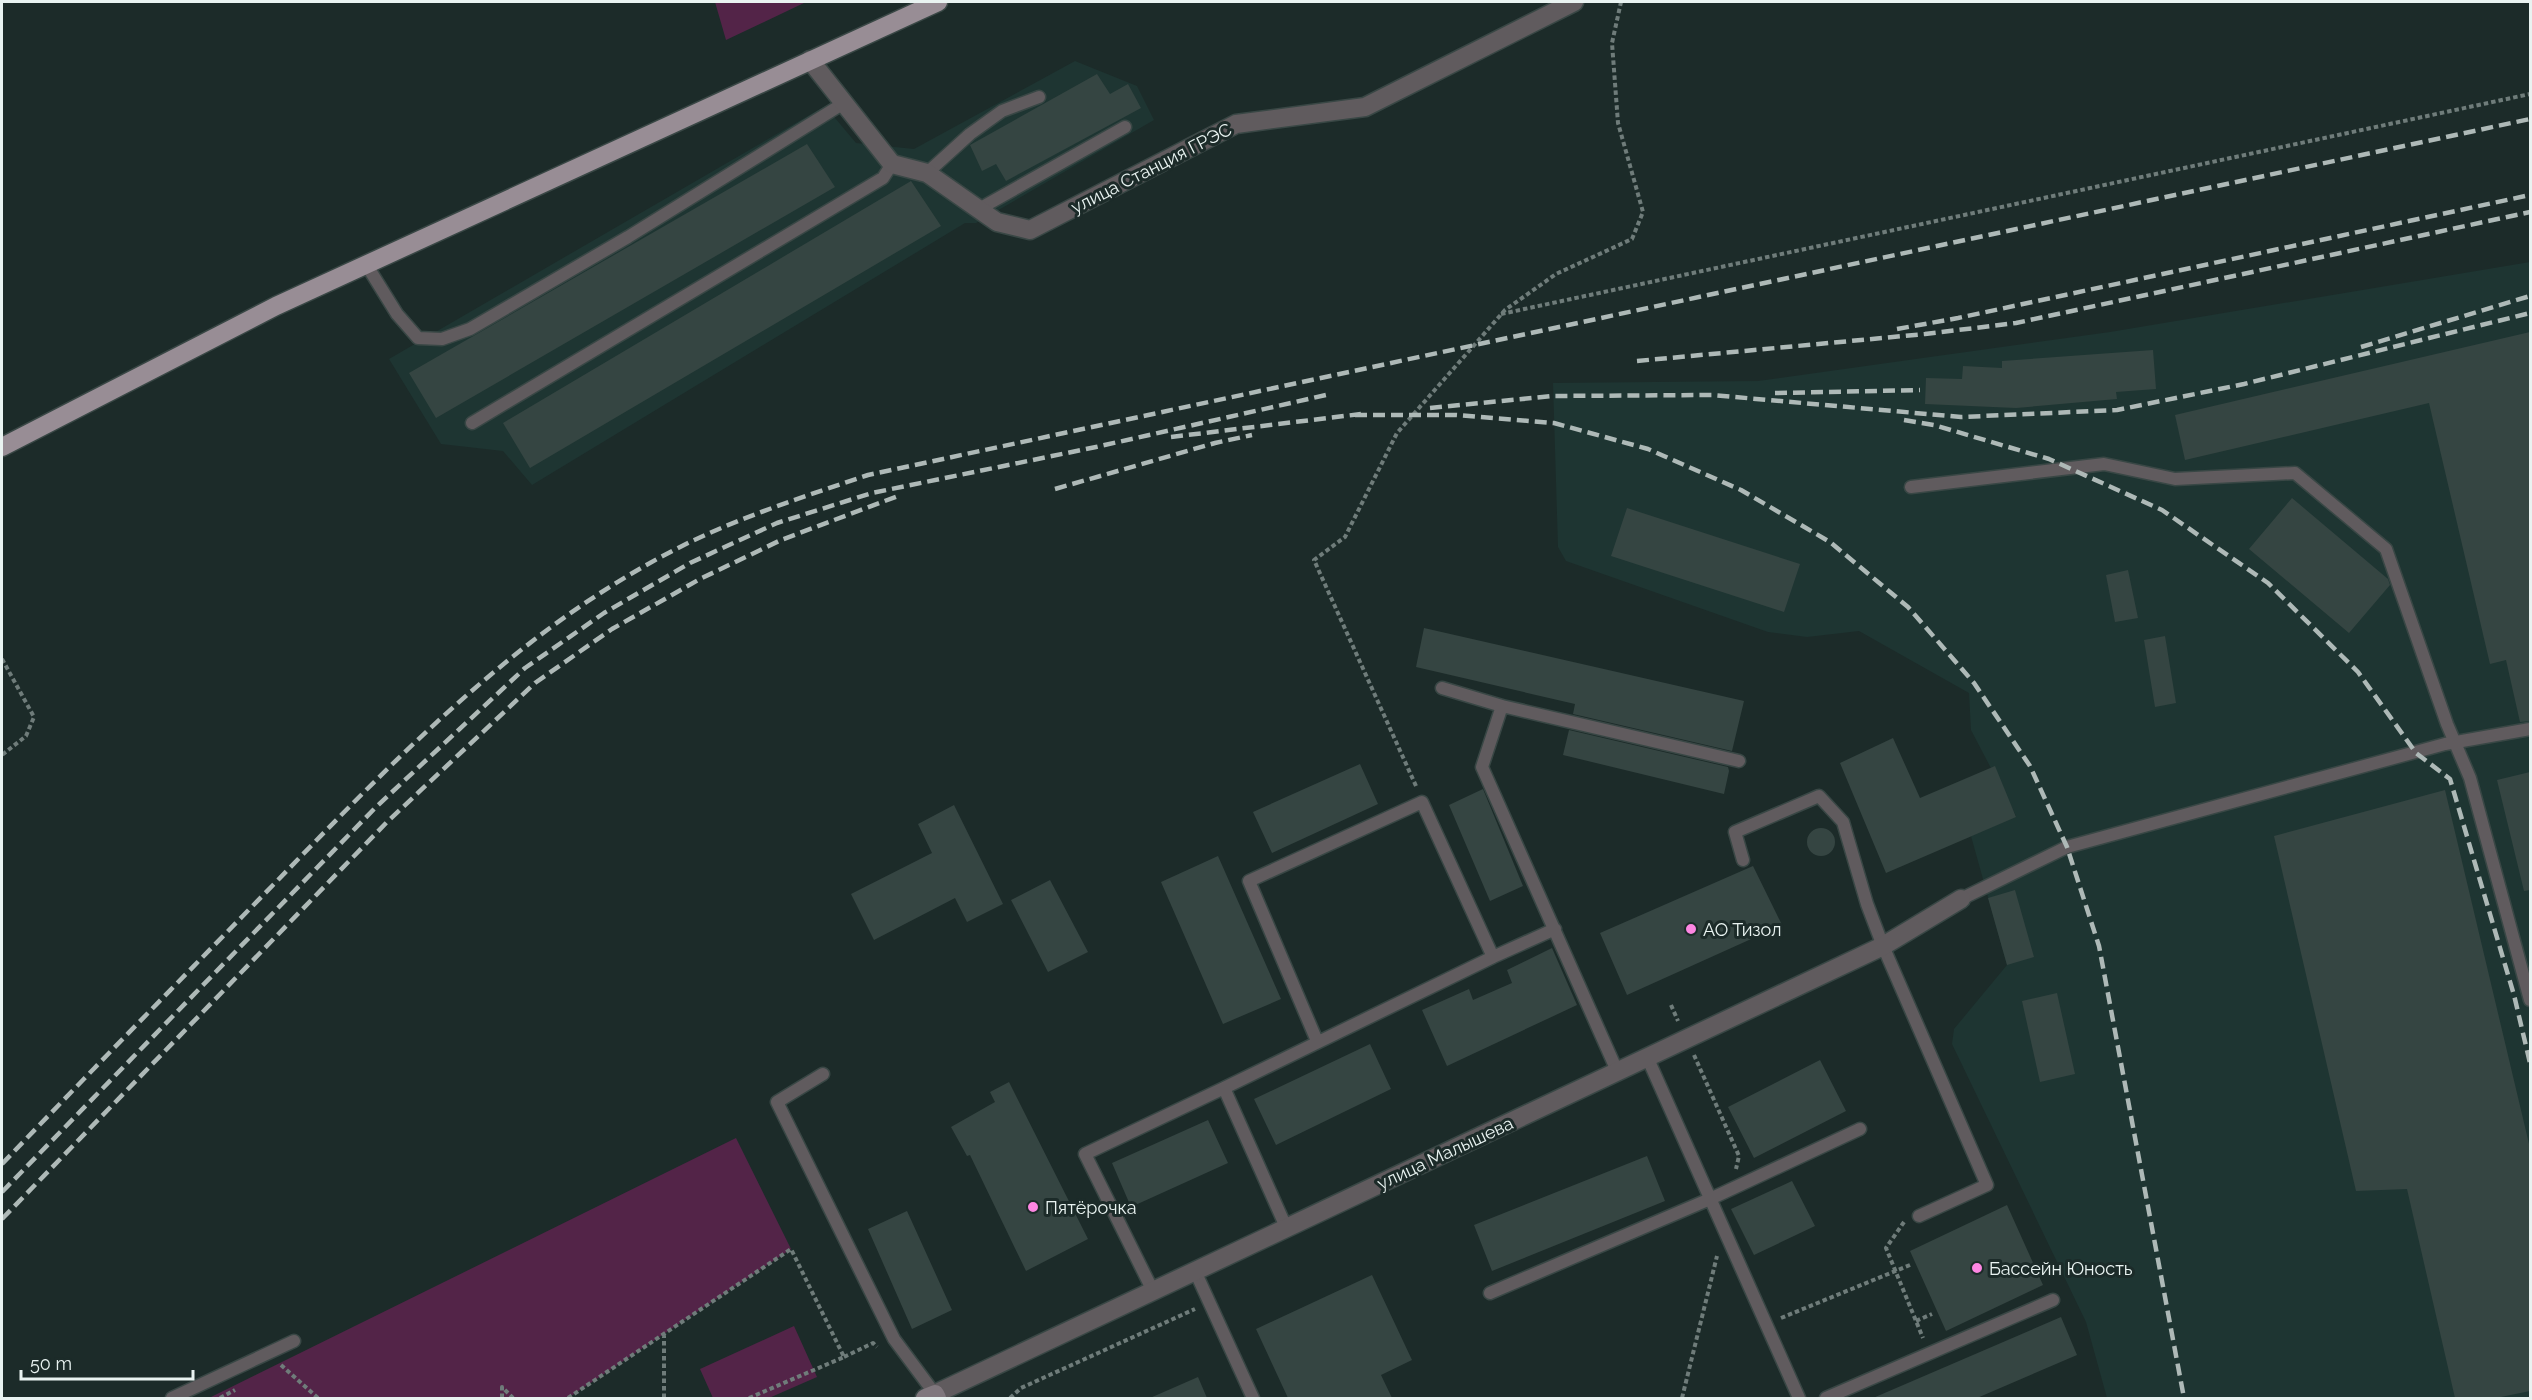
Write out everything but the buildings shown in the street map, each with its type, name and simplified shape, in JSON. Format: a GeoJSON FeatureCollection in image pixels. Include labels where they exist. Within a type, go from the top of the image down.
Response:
{"type":"FeatureCollection","features":[{"type":"Feature","properties":{"kind":"main road"},"geometry":{"type":"LineString","coordinates":[[2,447],[276,306],[938,2]]}},
{"type":"Feature","properties":{"kind":"street","name":"улица Станция ГРЭС"},"geometry":{"type":"LineString","coordinates":[[979,209],[997,222],[1030,230],[1236,124],[1365,107],[1574,2]]}},
{"type":"Feature","properties":{"kind":"street"},"geometry":{"type":"LineString","coordinates":[[810,60],[892,164],[927,173],[979,209]]}},
{"type":"Feature","properties":{"kind":"street","name":"улица Малышева"},"geometry":{"type":"LineString","coordinates":[[932,1397],[1286,1227],[1648,1059],[1883,946],[1961,899]]}},
{"type":"Feature","properties":{"kind":"lane"},"geometry":{"type":"LineString","coordinates":[[927,173],[970,134],[1002,111],[1039,97]]}},
{"type":"Feature","properties":{"kind":"lane"},"geometry":{"type":"LineString","coordinates":[[366,264],[398,314],[418,338],[442,339],[470,328],[543,288],[844,103]]}},
{"type":"Feature","properties":{"kind":"lane"},"geometry":{"type":"LineString","coordinates":[[979,209],[1125,127]]}},
{"type":"Feature","properties":{"kind":"lane"},"geometry":{"type":"LineString","coordinates":[[472,423],[883,178],[892,164]]}},
{"type":"Feature","properties":{"kind":"lane"},"geometry":{"type":"LineString","coordinates":[[1911,487],[2104,464],[2175,479],[2295,473],[2386,549],[2455,743],[2470,778],[2530,1000]]}},
{"type":"Feature","properties":{"kind":"lane"},"geometry":{"type":"LineString","coordinates":[[1442,688],[1502,706],[1739,761]]}},
{"type":"Feature","properties":{"kind":"lane"},"geometry":{"type":"LineString","coordinates":[[1502,706],[1482,767],[1556,929],[1618,1073]]}},
{"type":"Feature","properties":{"kind":"lane"},"geometry":{"type":"LineString","coordinates":[[1961,899],[2067,848],[2455,743],[2530,729]]}},
{"type":"Feature","properties":{"kind":"lane"},"geometry":{"type":"LineString","coordinates":[[1743,860],[1735,832],[1819,796],[1843,822],[1866,904],[1987,1185],[1919,1216]]}},
{"type":"Feature","properties":{"kind":"lane"},"geometry":{"type":"LineString","coordinates":[[1317,1041],[1250,881],[1422,802],[1493,957]]}},
{"type":"Feature","properties":{"kind":"lane"},"geometry":{"type":"LineString","coordinates":[[1153,1291],[1085,1154],[1317,1041],[1556,929]]}},
{"type":"Feature","properties":{"kind":"lane"},"geometry":{"type":"LineString","coordinates":[[1648,1059],[1799,1398]]}},
{"type":"Feature","properties":{"kind":"lane"},"geometry":{"type":"LineString","coordinates":[[823,1074],[777,1102],[894,1339],[932,1397]]}},
{"type":"Feature","properties":{"kind":"lane"},"geometry":{"type":"LineString","coordinates":[[1224,1088],[1286,1227]]}},
{"type":"Feature","properties":{"kind":"lane"},"geometry":{"type":"LineString","coordinates":[[1490,1293],[1710,1199],[1860,1129]]}},
{"type":"Feature","properties":{"kind":"lane"},"geometry":{"type":"LineString","coordinates":[[1195,1271],[1252,1398]]}},
{"type":"Feature","properties":{"kind":"lane"},"geometry":{"type":"LineString","coordinates":[[1826,1398],[2054,1300]]}},
{"type":"Feature","properties":{"kind":"lane"},"geometry":{"type":"LineString","coordinates":[[172,1398],[294,1341]]}},
{"type":"Feature","properties":{"kind":"path"},"geometry":{"type":"LineString","coordinates":[[1422,802],[1314,560],[1345,537],[1397,433],[1501,314],[1556,274],[1632,239],[1643,212],[1618,123],[1612,43],[1621,2]]}},
{"type":"Feature","properties":{"kind":"path"},"geometry":{"type":"LineString","coordinates":[[1501,314],[2530,94]]}},
{"type":"Feature","properties":{"kind":"path"},"geometry":{"type":"LineString","coordinates":[[2,658],[34,717],[26,736],[2,755]]}},
{"type":"Feature","properties":{"kind":"path"},"geometry":{"type":"LineString","coordinates":[[1919,1216],[1903,1222],[1886,1248],[1930,1353]]}},
{"type":"Feature","properties":{"kind":"path"},"geometry":{"type":"LineString","coordinates":[[568,1398],[791,1249],[844,1357]]}},
{"type":"Feature","properties":{"kind":"path"},"geometry":{"type":"LineString","coordinates":[[1766,1324],[1910,1265]]}},
{"type":"Feature","properties":{"kind":"path"},"geometry":{"type":"LineString","coordinates":[[1010,1398],[1021,1388],[1209,1303]]}},
{"type":"Feature","properties":{"kind":"path"},"geometry":{"type":"LineString","coordinates":[[1916,1321],[1932,1314]]}},
{"type":"Feature","properties":{"kind":"path"},"geometry":{"type":"LineString","coordinates":[[664,1334],[664,1398]]}},
{"type":"Feature","properties":{"kind":"path"},"geometry":{"type":"LineString","coordinates":[[749,1398],[873,1343],[880,1350]]}},
{"type":"Feature","properties":{"kind":"path"},"geometry":{"type":"LineString","coordinates":[[272,1370],[282,1364],[318,1398]]}},
{"type":"Feature","properties":{"kind":"path"},"geometry":{"type":"LineString","coordinates":[[220,1398],[241,1387]]}},
{"type":"Feature","properties":{"kind":"path"},"geometry":{"type":"LineString","coordinates":[[502,1398],[502,1387],[513,1398]]}},
{"type":"Feature","properties":{"kind":"shaded area"},"geometry":{"type":"Polygon","coordinates":[[[715,2],[806,2],[726,40],[715,2]]]}},
{"type":"Feature","properties":{"kind":"shaded area"},"geometry":{"type":"Polygon","coordinates":[[[1075,61],[1137,86],[1154,120],[976,223],[965,223],[532,485],[503,451],[441,444],[389,359],[825,106],[856,143],[914,149],[1075,61]]]}},
{"type":"Feature","properties":{"kind":"shaded area"},"geometry":{"type":"Polygon","coordinates":[[[2530,262],[2530,1398],[2107,1398],[2086,1322],[1952,1044],[1954,1029],[2007,965],[1971,836],[2016,816],[1971,730],[1969,693],[1859,631],[1807,637],[1768,632],[1566,561],[1558,547],[1553,383],[1758,381],[2110,332],[2530,262]]]}},
{"type":"Feature","properties":{"kind":"shaded area"},"geometry":{"type":"Polygon","coordinates":[[[736,1138],[791,1249],[568,1398],[209,1398],[736,1138]]]}},
{"type":"Feature","properties":{"kind":"shaded area"},"geometry":{"type":"Polygon","coordinates":[[[794,1326],[817,1377],[769,1398],[713,1398],[700,1369],[794,1326]]]}},
{"type":"Feature","properties":{"kind":"railway"},"geometry":{"type":"LineString","coordinates":[[2,1164],[370,786],[467,695],[570,613],[626,577],[684,545],[729,525],[868,475],[2530,119]]}},
{"type":"Feature","properties":{"kind":"railway"},"geometry":{"type":"LineString","coordinates":[[1897,329],[1958,318],[2530,195]]}},
{"type":"Feature","properties":{"kind":"railway"},"geometry":{"type":"LineString","coordinates":[[1637,361],[1925,334],[2016,323],[2530,212]]}},
{"type":"Feature","properties":{"kind":"railway"},"geometry":{"type":"LineString","coordinates":[[2361,347],[2530,296]]}},
{"type":"Feature","properties":{"kind":"railway"},"geometry":{"type":"LineString","coordinates":[[1430,408],[1553,396],[1712,395],[1961,417],[2117,410],[2244,384],[2530,313]]}},
{"type":"Feature","properties":{"kind":"railway"},"geometry":{"type":"LineString","coordinates":[[1775,393],[1920,390]]}},
{"type":"Feature","properties":{"kind":"railway"},"geometry":{"type":"LineString","coordinates":[[2,1192],[376,807],[525,668],[604,613],[690,563],[777,523],[872,493],[1096,447],[1326,395]]}},
{"type":"Feature","properties":{"kind":"railway"},"geometry":{"type":"LineString","coordinates":[[1171,437],[1361,414]]}},
{"type":"Feature","properties":{"kind":"railway"},"geometry":{"type":"LineString","coordinates":[[1355,415],[1456,415],[1554,423],[1648,449],[1741,490],[1830,542],[1908,607],[1974,683],[2030,766],[2067,847],[2099,946],[2184,1398]]}},
{"type":"Feature","properties":{"kind":"railway"},"geometry":{"type":"LineString","coordinates":[[1904,420],[1934,425],[2049,459],[2162,510],[2268,583],[2358,672],[2416,753],[2450,779],[2514,995],[2530,1063]]}},
{"type":"Feature","properties":{"kind":"railway"},"geometry":{"type":"LineString","coordinates":[[1055,489],[1215,443],[1252,435]]}},
{"type":"Feature","properties":{"kind":"railway"},"geometry":{"type":"LineString","coordinates":[[2,1219],[387,822],[535,683],[612,629],[700,579],[781,540],[898,496]]}},
{"type":"Feature","properties":{"kind":"place","name":"АО Тизол"},"geometry":{"type":"Point","coordinates":[1691,929]}},
{"type":"Feature","properties":{"kind":"place","name":"Пятёрочка"},"geometry":{"type":"Point","coordinates":[1033,1207]}},
{"type":"Feature","properties":{"kind":"place","name":"Бассейн Юность"},"geometry":{"type":"Point","coordinates":[1977,1268]}}]}
